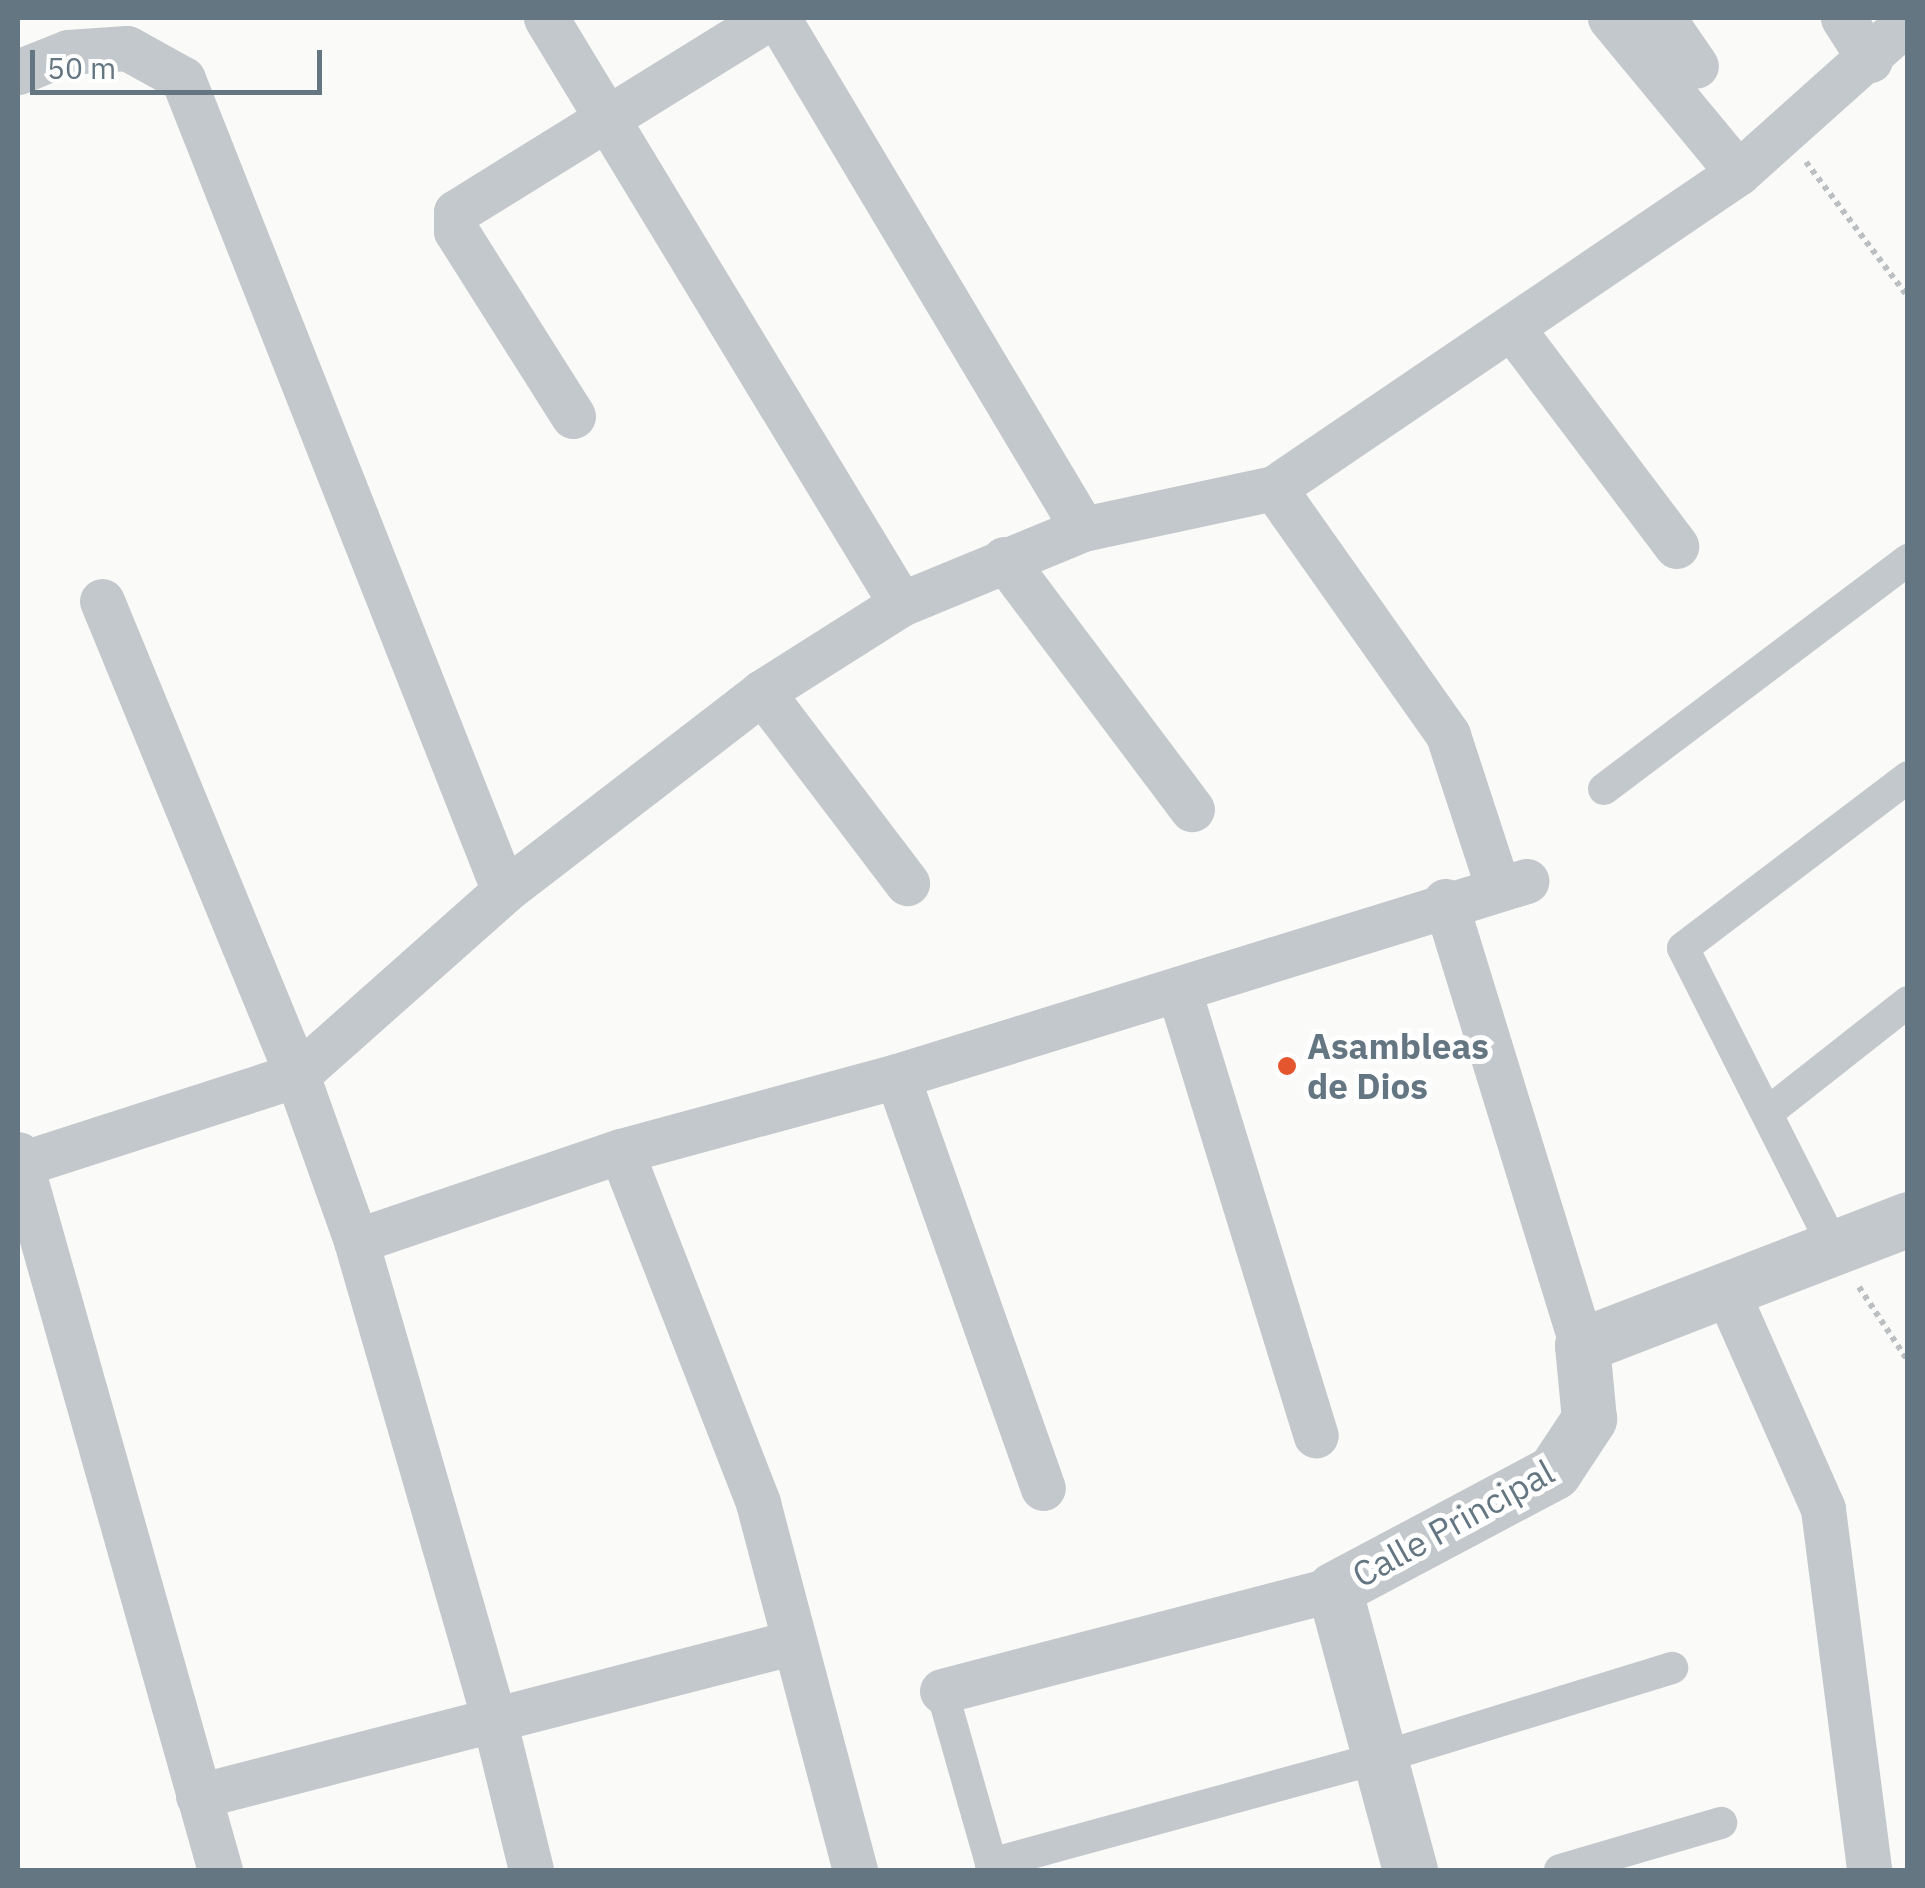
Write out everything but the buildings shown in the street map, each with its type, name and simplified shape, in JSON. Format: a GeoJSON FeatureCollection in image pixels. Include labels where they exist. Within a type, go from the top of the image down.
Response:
{"type":"FeatureCollection","features":[{"type":"Feature","properties":{"kind":"street"},"geometry":{"type":"LineString","coordinates":[[546,18],[900,604]]}},
{"type":"Feature","properties":{"kind":"street"},"geometry":{"type":"LineString","coordinates":[[573,416],[456,232],[454,218],[460,207],[769,18]]}},
{"type":"Feature","properties":{"kind":"street"},"geometry":{"type":"LineString","coordinates":[[778,18],[1083,529]]}},
{"type":"Feature","properties":{"kind":"street"},"geometry":{"type":"LineString","coordinates":[[1610,18],[1738,173]]}},
{"type":"Feature","properties":{"kind":"street"},"geometry":{"type":"LineString","coordinates":[[1663,18],[1696,66]]}},
{"type":"Feature","properties":{"kind":"street"},"geometry":{"type":"LineString","coordinates":[[1843,18],[1870,60]]}},
{"type":"Feature","properties":{"kind":"street"},"geometry":{"type":"LineString","coordinates":[[220,1870],[19,1161],[296,1074],[504,891],[762,692],[900,604],[1083,529],[1274,488],[1738,173],[1870,60],[1908,21]]}},
{"type":"Feature","properties":{"kind":"street"},"geometry":{"type":"LineString","coordinates":[[18,72],[68,52],[126,48],[183,80],[504,891]]}},
{"type":"Feature","properties":{"kind":"street"},"geometry":{"type":"LineString","coordinates":[[1512,328],[1676,546]]}},
{"type":"Feature","properties":{"kind":"street"},"geometry":{"type":"LineString","coordinates":[[356,1240],[621,1151],[898,1076],[1179,991],[1445,901],[1512,885],[1448,735],[1274,488]]}},
{"type":"Feature","properties":{"kind":"street"},"geometry":{"type":"LineString","coordinates":[[1004,559],[1192,809]]}},
{"type":"Feature","properties":{"kind":"street"},"geometry":{"type":"LineString","coordinates":[[1604,789],[1908,560]]}},
{"type":"Feature","properties":{"kind":"street"},"geometry":{"type":"LineString","coordinates":[[102,601],[296,1074],[356,1240],[494,1719],[530,1870]]}},
{"type":"Feature","properties":{"kind":"street"},"geometry":{"type":"LineString","coordinates":[[762,692],[907,883]]}},
{"type":"Feature","properties":{"kind":"street"},"geometry":{"type":"LineString","coordinates":[[1836,1250],[1683,948],[1908,777]]}},
{"type":"Feature","properties":{"kind":"street"},"geometry":{"type":"LineString","coordinates":[[1445,901],[1582,1345],[1908,1219]]}},
{"type":"Feature","properties":{"kind":"street"},"geometry":{"type":"LineString","coordinates":[[1179,991],[1316,1435]]}},
{"type":"Feature","properties":{"kind":"street"},"geometry":{"type":"LineString","coordinates":[[1768,1113],[1908,1002]]}},
{"type":"Feature","properties":{"kind":"street"},"geometry":{"type":"LineString","coordinates":[[898,1076],[1042,1488]]}},
{"type":"Feature","properties":{"kind":"street"},"geometry":{"type":"LineString","coordinates":[[621,1151],[758,1502],[791,1643],[855,1870]]}},
{"type":"Feature","properties":{"kind":"street"},"geometry":{"type":"LineString","coordinates":[[1726,1292],[1822,1509],[1869,1870]]}},
{"type":"Feature","properties":{"kind":"street","name":"Calle Principal"},"geometry":{"type":"LineString","coordinates":[[942,1692],[1334,1589],[1554,1472],[1589,1419],[1582,1345]]}},
{"type":"Feature","properties":{"kind":"street"},"geometry":{"type":"LineString","coordinates":[[1334,1589],[1376,1759],[1410,1870]]}},
{"type":"Feature","properties":{"kind":"street"},"geometry":{"type":"LineString","coordinates":[[198,1796],[791,1643]]}},
{"type":"Feature","properties":{"kind":"street"},"geometry":{"type":"LineString","coordinates":[[942,1692],[992,1867],[1376,1759],[1672,1668]]}},
{"type":"Feature","properties":{"kind":"street"},"geometry":{"type":"LineString","coordinates":[[1560,1870],[1721,1823]]}},
{"type":"Feature","properties":{"kind":"path"},"geometry":{"type":"LineString","coordinates":[[1784,132],[1908,297]]}},
{"type":"Feature","properties":{"kind":"path"},"geometry":{"type":"LineString","coordinates":[[1836,1250],[1908,1361]]}},
{"type":"Feature","properties":{"kind":"place","name":"Asambleas de Dios"},"geometry":{"type":"Point","coordinates":[1287,1066]}}]}
